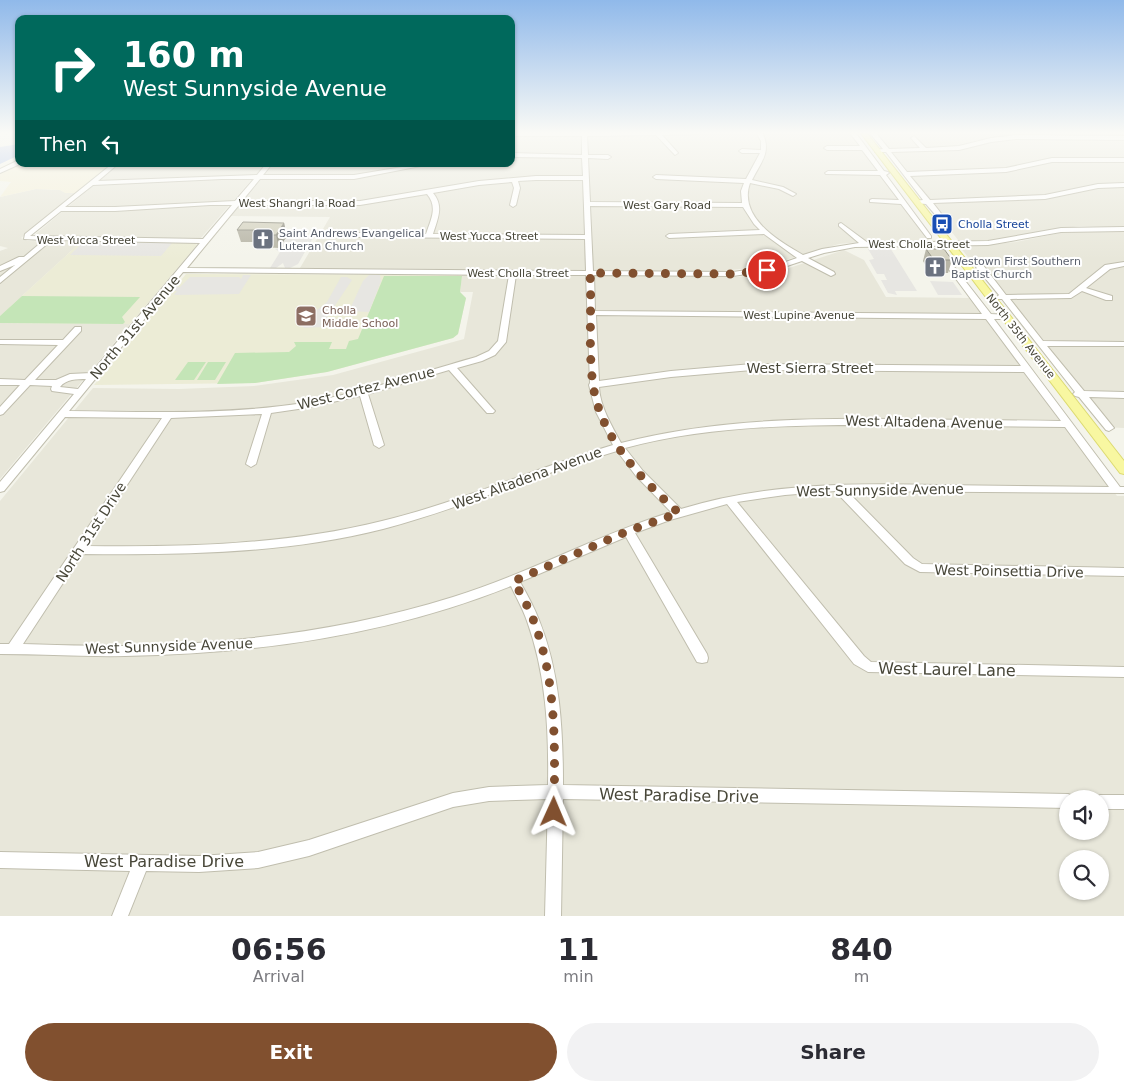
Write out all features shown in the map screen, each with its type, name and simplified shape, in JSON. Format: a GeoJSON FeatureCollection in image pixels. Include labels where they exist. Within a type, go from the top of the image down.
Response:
{"type":"FeatureCollection","features":[{"type":"Feature","properties":{"kind":"main road","name":"North 35th Avenue"},"geometry":{"type":"LineString","coordinates":[[896,175],[1124,470]]}},
{"type":"Feature","properties":{"kind":"street"},"geometry":{"type":"LineString","coordinates":[[59,210],[102,175]]}},
{"type":"Feature","properties":{"kind":"street"},"geometry":{"type":"LineString","coordinates":[[92,183],[258,177],[354,177],[367,175]]}},
{"type":"Feature","properties":{"kind":"street"},"geometry":{"type":"LineString","coordinates":[[586,175],[593,385],[600,413],[618,446],[642,478],[679,513]]}},
{"type":"Feature","properties":{"kind":"street"},"geometry":{"type":"LineString","coordinates":[[752,175],[747,182],[744,197],[752,218],[766,232],[830,274]]}},
{"type":"Feature","properties":{"kind":"street"},"geometry":{"type":"LineString","coordinates":[[883,175],[929,237]]}},
{"type":"Feature","properties":{"kind":"street"},"geometry":{"type":"LineString","coordinates":[[907,175],[947,225]]}},
{"type":"Feature","properties":{"kind":"street","name":"North 31st Avenue"},"geometry":{"type":"LineString","coordinates":[[0,489],[258,177]]}},
{"type":"Feature","properties":{"kind":"street","name":"West Shangri la Road"},"geometry":{"type":"LineString","coordinates":[[59,210],[184,207],[236,203],[360,203],[428,191],[515,180],[586,178]]}},
{"type":"Feature","properties":{"kind":"street"},"geometry":{"type":"LineString","coordinates":[[656,178],[701,178],[747,182],[780,188],[793,194]]}},
{"type":"Feature","properties":{"kind":"street"},"geometry":{"type":"LineString","coordinates":[[513,205],[517,188],[515,180]]}},
{"type":"Feature","properties":{"kind":"street"},"geometry":{"type":"LineString","coordinates":[[917,202],[1045,197],[1095,187],[1124,185]]}},
{"type":"Feature","properties":{"kind":"street"},"geometry":{"type":"LineString","coordinates":[[428,191],[438,203],[429,236]]}},
{"type":"Feature","properties":{"kind":"street"},"geometry":{"type":"LineString","coordinates":[[1075,192],[1087,197]]}},
{"type":"Feature","properties":{"kind":"street"},"geometry":{"type":"LineString","coordinates":[[872,201],[903,202]]}},
{"type":"Feature","properties":{"kind":"street","name":"West Gary Road"},"geometry":{"type":"LineString","coordinates":[[588,204],[746,205]]}},
{"type":"Feature","properties":{"kind":"street","name":"West Yucca Street"},"geometry":{"type":"LineString","coordinates":[[59,210],[26,235],[26,238],[48,240],[206,241]]}},
{"type":"Feature","properties":{"kind":"street"},"geometry":{"type":"LineString","coordinates":[[841,225],[865,244]]}},
{"type":"Feature","properties":{"kind":"street","name":"West Cholla Street"},"geometry":{"type":"LineString","coordinates":[[182,270],[733,274],[775,268],[840,247],[865,244],[1000,242],[1061,230],[1124,229]]}},
{"type":"Feature","properties":{"kind":"street"},"geometry":{"type":"LineString","coordinates":[[669,236],[766,232]]}},
{"type":"Feature","properties":{"kind":"street","name":"West Yucca Street"},"geometry":{"type":"LineString","coordinates":[[358,235],[589,237]]}},
{"type":"Feature","properties":{"kind":"street"},"geometry":{"type":"LineString","coordinates":[[0,282],[48,240]]}},
{"type":"Feature","properties":{"kind":"street"},"geometry":{"type":"LineString","coordinates":[[1000,242],[1012,249]]}},
{"type":"Feature","properties":{"kind":"street","name":"North 35th Avenue"},"geometry":{"type":"LineString","coordinates":[[939,250],[1067,424],[1120,490]]}},
{"type":"Feature","properties":{"kind":"street"},"geometry":{"type":"LineString","coordinates":[[0,270],[27,258]]}},
{"type":"Feature","properties":{"kind":"street"},"geometry":{"type":"LineString","coordinates":[[991,297],[1065,297],[1075,295],[1108,267],[1124,264]]}},
{"type":"Feature","properties":{"kind":"street","name":"North 35th Avenue"},"geometry":{"type":"LineString","coordinates":[[980,267],[1109,428]]}},
{"type":"Feature","properties":{"kind":"street","name":"West Cortez Avenue"},"geometry":{"type":"LineString","coordinates":[[63,414],[227,414],[267,410],[363,392],[479,359],[498,348],[502,342],[513,273]]}},
{"type":"Feature","properties":{"kind":"street"},"geometry":{"type":"LineString","coordinates":[[1082,289],[1109,298]]}},
{"type":"Feature","properties":{"kind":"street","name":"West Lupine Avenue"},"geometry":{"type":"LineString","coordinates":[[591,313],[1006,317]]}},
{"type":"Feature","properties":{"kind":"street"},"geometry":{"type":"LineString","coordinates":[[0,412],[78,329]]}},
{"type":"Feature","properties":{"kind":"street"},"geometry":{"type":"LineString","coordinates":[[0,342],[65,343]]}},
{"type":"Feature","properties":{"kind":"street"},"geometry":{"type":"LineString","coordinates":[[1041,343],[1124,344]]}},
{"type":"Feature","properties":{"kind":"street"},"geometry":{"type":"LineString","coordinates":[[451,367],[490,411]]}},
{"type":"Feature","properties":{"kind":"street","name":"West Sierra Street"},"geometry":{"type":"LineString","coordinates":[[593,385],[678,373],[752,367],[1028,369]]}},
{"type":"Feature","properties":{"kind":"street"},"geometry":{"type":"LineString","coordinates":[[0,382],[58,383],[70,377],[94,376]]}},
{"type":"Feature","properties":{"kind":"street"},"geometry":{"type":"LineString","coordinates":[[58,383],[55,388],[58,390],[81,392]]}},
{"type":"Feature","properties":{"kind":"street"},"geometry":{"type":"LineString","coordinates":[[363,392],[379,445]]}},
{"type":"Feature","properties":{"kind":"street"},"geometry":{"type":"LineString","coordinates":[[1066,394],[1124,395]]}},
{"type":"Feature","properties":{"kind":"street"},"geometry":{"type":"LineString","coordinates":[[251,464],[267,410]]}},
{"type":"Feature","properties":{"kind":"street","name":"North 31st Drive"},"geometry":{"type":"LineString","coordinates":[[13,649],[168,415]]}},
{"type":"Feature","properties":{"kind":"street","name":"West Altadena Avenue"},"geometry":{"type":"LineString","coordinates":[[79,550],[220,550],[285,544],[346,534],[450,507],[565,462],[618,446],[682,432],[764,423],[803,421],[1067,424]]}},
{"type":"Feature","properties":{"kind":"street","name":"West Sunnyside Avenue"},"geometry":{"type":"LineString","coordinates":[[0,649],[124,651],[204,648],[268,642],[397,618],[514,581],[628,531],[679,513],[730,500],[788,491],[838,488],[1120,490]]}},
{"type":"Feature","properties":{"kind":"street","name":"West Poinsettia Drive"},"geometry":{"type":"LineString","coordinates":[[838,488],[909,562],[920,568],[1124,572]]}},
{"type":"Feature","properties":{"kind":"street","name":"West Laurel Lane"},"geometry":{"type":"LineString","coordinates":[[730,500],[859,660],[868,667],[1124,672]]}},
{"type":"Feature","properties":{"kind":"street"},"geometry":{"type":"LineString","coordinates":[[628,531],[702,658]]}},
{"type":"Feature","properties":{"kind":"street"},"geometry":{"type":"LineString","coordinates":[[514,581],[533,618],[547,666],[555,731],[553,916]]}},
{"type":"Feature","properties":{"kind":"street","name":"West Paradise Drive"},"geometry":{"type":"LineString","coordinates":[[0,860],[228,864],[279,857],[453,800],[489,794],[555,793],[1059,801]]}},
{"type":"Feature","properties":{"kind":"street"},"geometry":{"type":"LineString","coordinates":[[1109,802],[1124,802]]}},
{"type":"Feature","properties":{"kind":"street"},"geometry":{"type":"LineString","coordinates":[[120,916],[142,862]]}},
{"type":"Feature","properties":{"kind":"shaded area"},"geometry":{"type":"Polygon","coordinates":[[[0,175],[98,175],[75,193],[36,189],[0,197],[11,182],[0,181],[0,175]]]}},
{"type":"Feature","properties":{"kind":"shaded area"},"geometry":{"type":"Polygon","coordinates":[[[106,175],[256,175],[201,238],[32,237],[106,175]]]}},
{"type":"Feature","properties":{"kind":"shaded area"},"geometry":{"type":"Polygon","coordinates":[[[265,175],[881,175],[930,241],[871,241],[839,244],[766,266],[723,271],[300,268],[330,217],[231,216],[265,175]]]}},
{"type":"Feature","properties":{"kind":"shaded area"},"geometry":{"type":"Polygon","coordinates":[[[907,175],[1124,175],[1124,227],[1079,226],[996,240],[958,240],[907,175]]]}},
{"type":"Feature","properties":{"kind":"shaded area"},"geometry":{"type":"Polygon","coordinates":[[[36,189],[75,193],[21,238],[28,241],[81,242],[0,316],[0,251],[8,248],[0,246],[0,197],[36,189]]]}},
{"type":"Feature","properties":{"kind":"shaded area"},"geometry":{"type":"Polygon","coordinates":[[[1124,231],[1124,428],[1102,427],[960,247],[1016,242],[1060,233],[1124,231]]]}},
{"type":"Feature","properties":{"kind":"shaded area"},"geometry":{"type":"Polygon","coordinates":[[[287,236],[314,236],[298,264],[285,268],[283,263],[276,268],[270,268],[280,252],[275,249],[279,248],[287,236]]]}},
{"type":"Feature","properties":{"kind":"shaded area"},"geometry":{"type":"Polygon","coordinates":[[[81,242],[193,242],[197,245],[130,324],[0,323],[0,316],[81,242]]]}},
{"type":"Feature","properties":{"kind":"shaded area"},"geometry":{"type":"Polygon","coordinates":[[[83,242],[172,243],[161,256],[70,255],[83,242]]]}},
{"type":"Feature","properties":{"kind":"shaded area"},"geometry":{"type":"Polygon","coordinates":[[[889,246],[917,291],[895,291],[897,295],[888,293],[881,280],[887,280],[884,274],[877,274],[869,260],[874,259],[868,249],[889,246]]]}},
{"type":"Feature","properties":{"kind":"shaded area"},"geometry":{"type":"Polygon","coordinates":[[[844,250],[864,260],[886,297],[972,298],[1117,496],[1124,496],[1124,916],[0,916],[0,501],[93,388],[179,389],[254,386],[333,375],[464,339],[473,292],[460,292],[462,275],[738,277],[786,269],[844,250]]]}},
{"type":"Feature","properties":{"kind":"shaded area","name":"Cholla Middle School"},"geometry":{"type":"Polygon","coordinates":[[[186,274],[462,275],[460,292],[466,298],[458,334],[453,338],[327,372],[255,383],[94,385],[186,274]]]}},
{"type":"Feature","properties":{"kind":"shaded area"},"geometry":{"type":"Polygon","coordinates":[[[243,275],[251,275],[239,294],[174,295],[177,291],[173,291],[176,287],[180,287],[190,277],[239,277],[241,279],[243,275]]]}},
{"type":"Feature","properties":{"kind":"shaded area"},"geometry":{"type":"Polygon","coordinates":[[[369,275],[380,275],[381,281],[369,312],[349,311],[363,281],[369,275]]]}},
{"type":"Feature","properties":{"kind":"shaded area"},"geometry":{"type":"Polygon","coordinates":[[[341,277],[347,277],[352,280],[324,322],[318,323],[325,323],[323,327],[303,328],[313,313],[327,302],[341,277]]]}},
{"type":"Feature","properties":{"kind":"shaded area"},"geometry":{"type":"Polygon","coordinates":[[[930,281],[953,282],[962,295],[938,295],[930,281]]]}},
{"type":"Feature","properties":{"kind":"shaded area"},"geometry":{"type":"Polygon","coordinates":[[[0,323],[130,324],[0,479],[0,323]]]}},
{"type":"Feature","properties":{"kind":"green space"},"geometry":{"type":"Polygon","coordinates":[[[384,276],[462,276],[460,292],[466,298],[458,334],[453,338],[327,372],[255,383],[217,384],[235,353],[289,352],[296,346],[294,342],[332,342],[329,349],[346,349],[349,341],[358,339],[384,276]]]}},
{"type":"Feature","properties":{"kind":"green space"},"geometry":{"type":"Polygon","coordinates":[[[22,296],[140,297],[122,317],[125,322],[123,324],[0,323],[0,316],[22,296]]]}},
{"type":"Feature","properties":{"kind":"green space"},"geometry":{"type":"Polygon","coordinates":[[[188,362],[206,362],[194,380],[175,380],[188,362]]]}},
{"type":"Feature","properties":{"kind":"green space"},"geometry":{"type":"Polygon","coordinates":[[[208,362],[226,362],[215,380],[197,380],[208,362]]]}},
{"type":"Feature","properties":{"kind":"building"},"geometry":{"type":"Polygon","coordinates":[[[243,222],[284,223],[276,235],[259,235],[263,230],[237,230],[243,222]]]}},
{"type":"Feature","properties":{"kind":"building"},"geometry":{"type":"Polygon","coordinates":[[[926,249],[944,249],[952,260],[934,260],[926,249]]]}},
{"type":"Feature","properties":{"kind":"place","name":"Cholla Street"},"geometry":{"type":"Point","coordinates":[942,224]}},
{"type":"Feature","properties":{"kind":"place","name":"Saint Andrews Evangelical Luteran Church"},"geometry":{"type":"Point","coordinates":[263,239]}},
{"type":"Feature","properties":{"kind":"place","name":"Westown First Southern Baptist Church"},"geometry":{"type":"Point","coordinates":[935,267]}},
{"type":"Feature","properties":{"kind":"place","name":"Cholla Middle School"},"geometry":{"type":"Point","coordinates":[306,316]}},
{"type":"Feature","properties":{"kind":"route"},"geometry":{"type":"LineString","coordinates":[[554,812],[555,723],[547,666],[533,618],[514,581],[628,531],[679,513],[642,478],[624,456],[600,413],[593,380],[590,273],[733,274],[767,270]]}}]}
